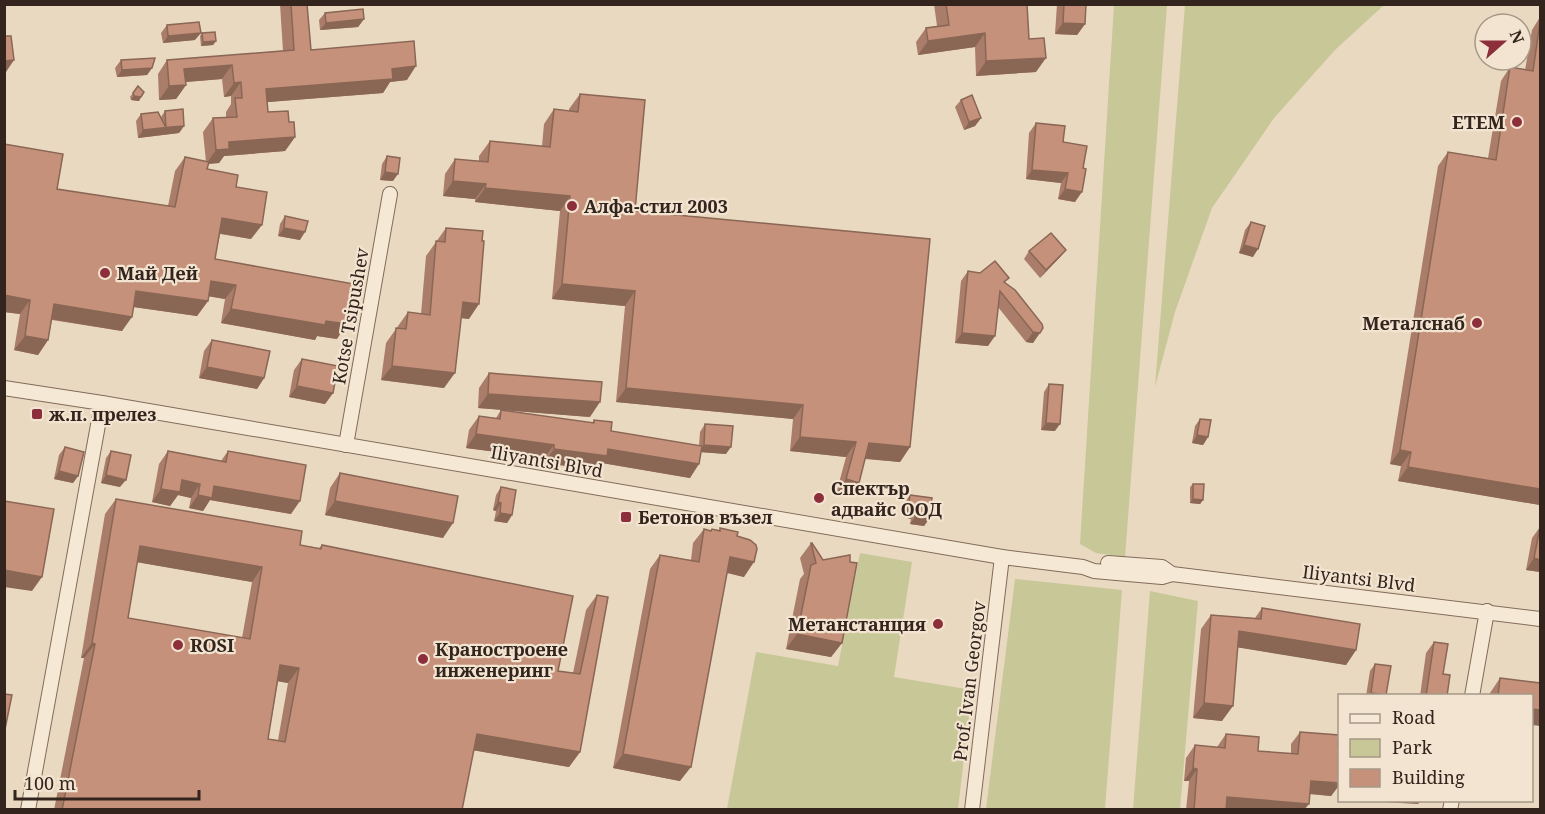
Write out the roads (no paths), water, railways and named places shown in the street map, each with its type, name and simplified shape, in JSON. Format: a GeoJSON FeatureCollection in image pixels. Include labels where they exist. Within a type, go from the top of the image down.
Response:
{"type":"FeatureCollection","features":[{"type":"Feature","properties":{"kind":"street","name":"Kotse Tsipushev"},"geometry":{"type":"LineString","coordinates":[[346,445],[390,194]]}},
{"type":"Feature","properties":{"kind":"street","name":"Iliyantsi Blvd"},"geometry":{"type":"LineString","coordinates":[[4,388],[1002,558],[1083,567],[1094,571],[1162,577],[1172,574],[1540,619]]}},
{"type":"Feature","properties":{"kind":"street"},"geometry":{"type":"LineString","coordinates":[[28,810],[102,403]]}},
{"type":"Feature","properties":{"kind":"street","name":"Prof. Ivan Georgov"},"geometry":{"type":"LineString","coordinates":[[972,810],[1002,558]]}},
{"type":"Feature","properties":{"kind":"street"},"geometry":{"type":"LineString","coordinates":[[1472,694],[1487,611]]}},
{"type":"Feature","properties":{"kind":"place","name":"ЕТЕМ"},"geometry":{"type":"Point","coordinates":[1517,122]}},
{"type":"Feature","properties":{"kind":"place","name":"Алфа-стил 2003"},"geometry":{"type":"Point","coordinates":[572,206]}},
{"type":"Feature","properties":{"kind":"place","name":"Май Дей"},"geometry":{"type":"Point","coordinates":[105,273]}},
{"type":"Feature","properties":{"kind":"place","name":"Металснаб"},"geometry":{"type":"Point","coordinates":[1477,323]}},
{"type":"Feature","properties":{"kind":"place","name":"ж.п. прелез"},"geometry":{"type":"Point","coordinates":[37,414]}},
{"type":"Feature","properties":{"kind":"place","name":"Спектър адвайс ООД"},"geometry":{"type":"Point","coordinates":[819,498]}},
{"type":"Feature","properties":{"kind":"place","name":"Бетонов възел"},"geometry":{"type":"Point","coordinates":[626,517]}},
{"type":"Feature","properties":{"kind":"place","name":"Метанстанция"},"geometry":{"type":"Point","coordinates":[938,624]}},
{"type":"Feature","properties":{"kind":"place","name":"ROSI"},"geometry":{"type":"Point","coordinates":[178,645]}},
{"type":"Feature","properties":{"kind":"place","name":"Краностроене инженеринг"},"geometry":{"type":"Point","coordinates":[423,659]}}]}
